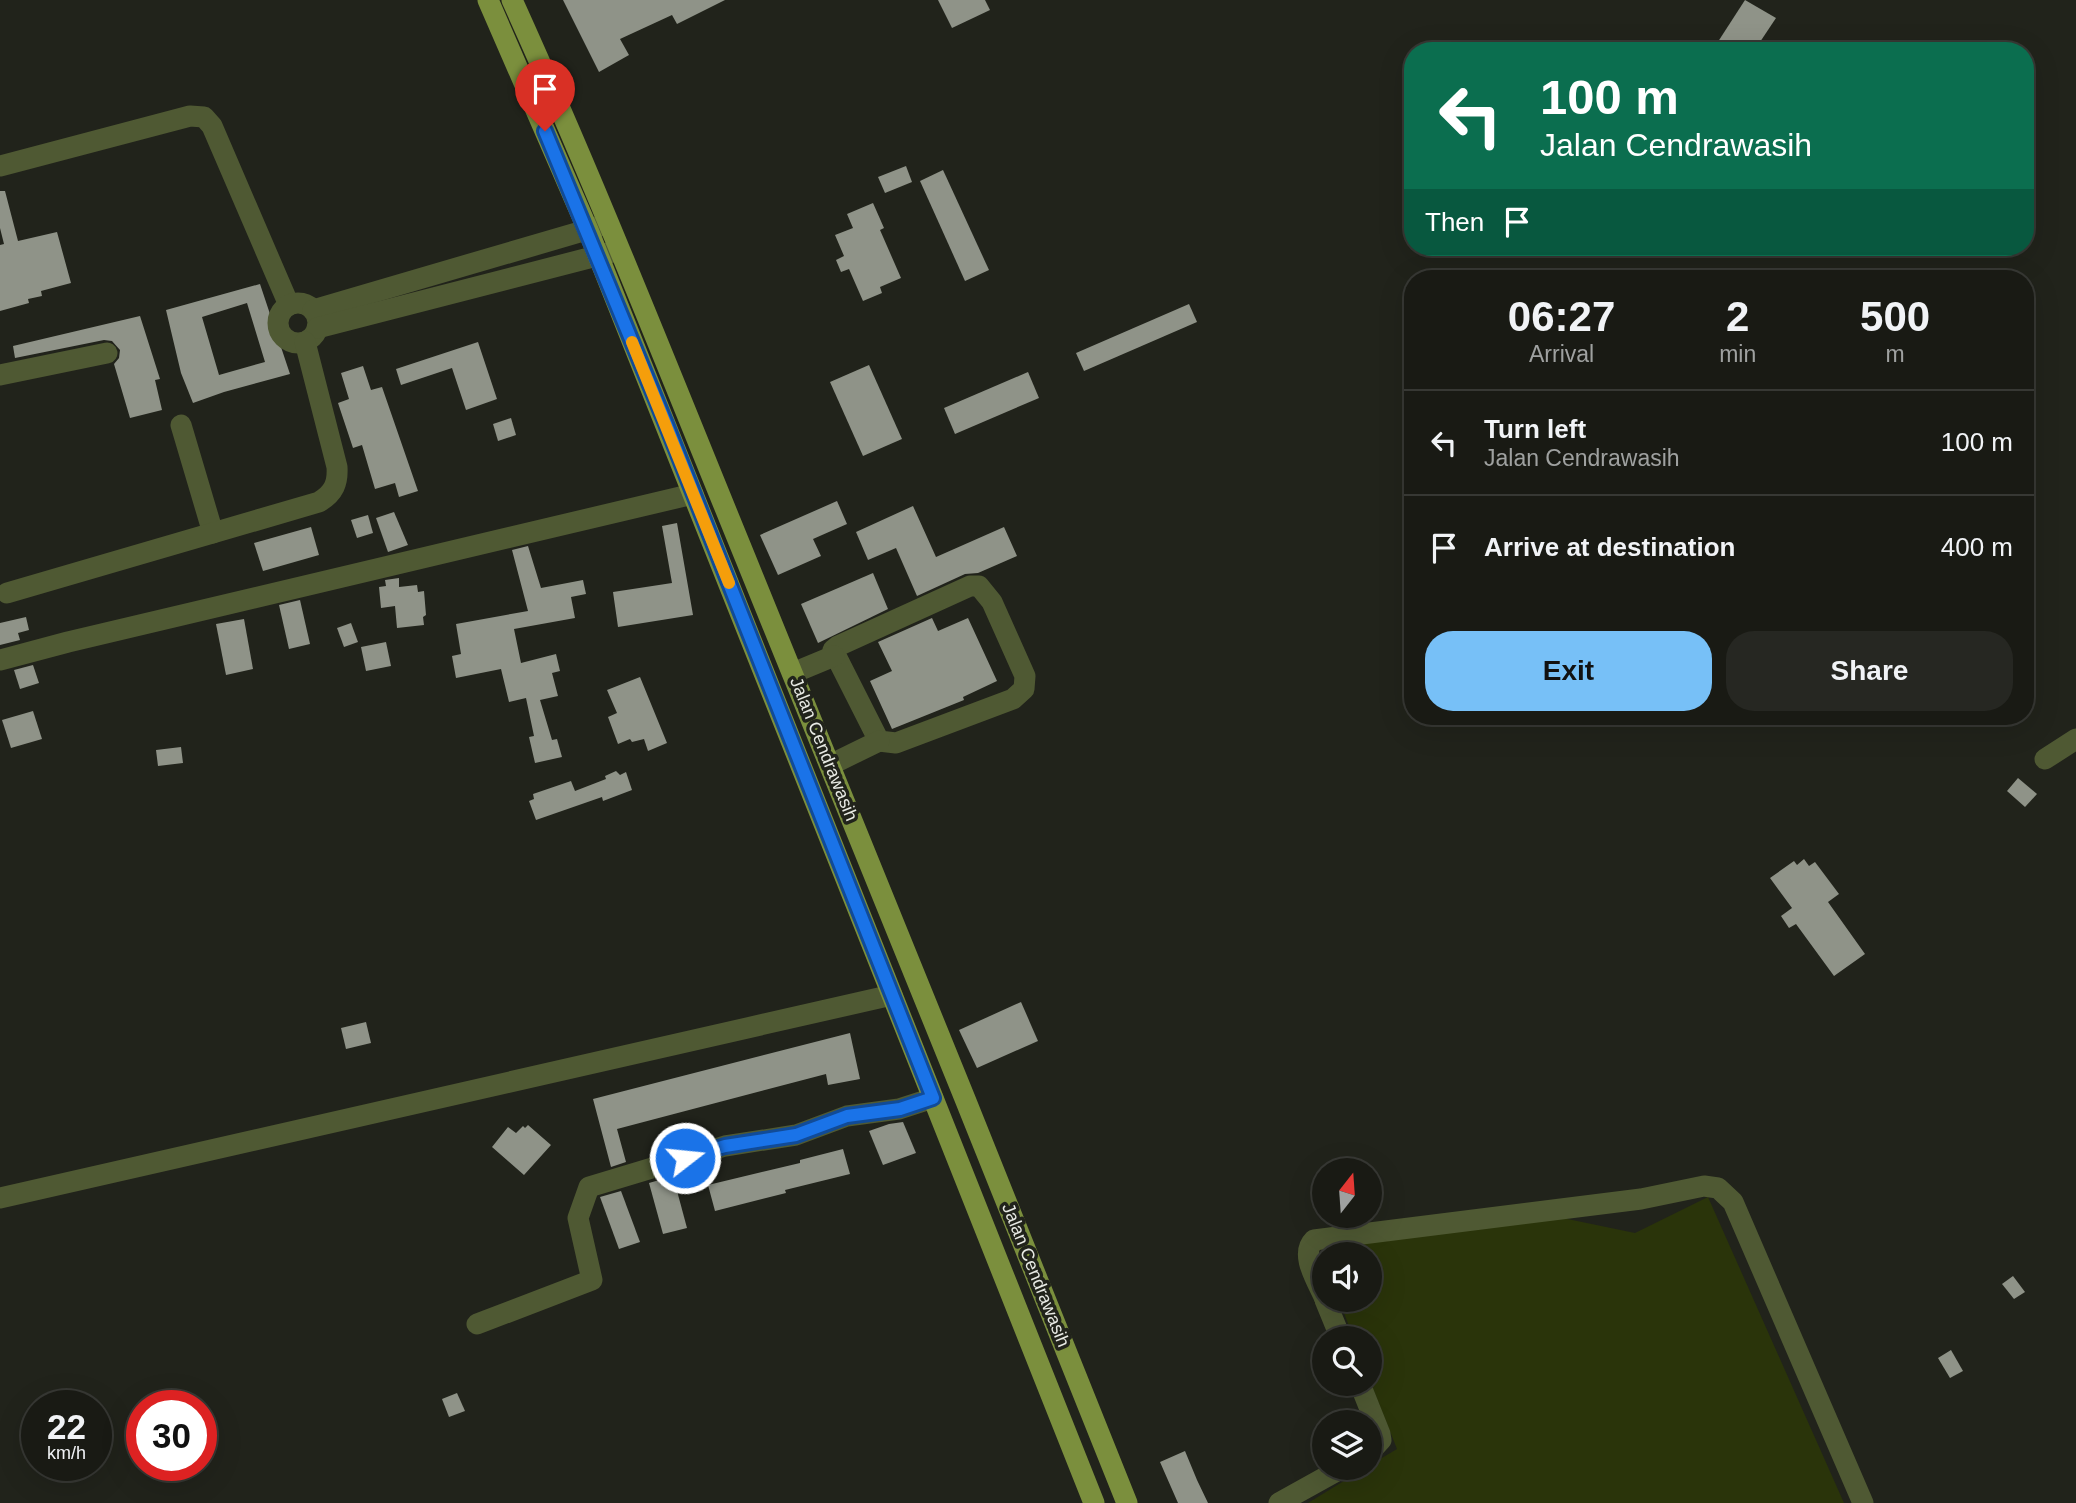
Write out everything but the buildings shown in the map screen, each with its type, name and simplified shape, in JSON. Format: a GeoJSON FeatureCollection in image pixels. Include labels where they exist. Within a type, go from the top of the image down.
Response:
{"type":"FeatureCollection","features":[{"type":"Feature","properties":{"kind":"main road","name":"Jalan Cendrawasih"},"geometry":{"type":"LineString","coordinates":[[488,0],[598,227]]}},
{"type":"Feature","properties":{"kind":"main road","name":"Jalan Cendrawasih"},"geometry":{"type":"LineString","coordinates":[[512,0],[608,253],[694,494],[1094,1503]]}},
{"type":"Feature","properties":{"kind":"main road","name":"Jalan Cendrawasih"},"geometry":{"type":"LineString","coordinates":[[608,253],[793,673],[1127,1503]]}},
{"type":"Feature","properties":{"kind":"street"},"geometry":{"type":"LineString","coordinates":[[0,166],[190,116],[204,117],[212,126],[289,305]]}},
{"type":"Feature","properties":{"kind":"street"},"geometry":{"type":"LineString","coordinates":[[7,593],[319,502],[328,497],[337,479],[337,467],[312,326],[302,304],[289,305],[280,315],[279,328],[286,339],[299,343],[312,326],[598,227]]}},
{"type":"Feature","properties":{"kind":"street"},"geometry":{"type":"LineString","coordinates":[[312,326],[608,253]]}},
{"type":"Feature","properties":{"kind":"street"},"geometry":{"type":"LineString","coordinates":[[0,375],[107,353]]}},
{"type":"Feature","properties":{"kind":"street"},"geometry":{"type":"LineString","coordinates":[[181,425],[213,533]]}},
{"type":"Feature","properties":{"kind":"street"},"geometry":{"type":"LineString","coordinates":[[0,660],[694,494]]}},
{"type":"Feature","properties":{"kind":"street"},"geometry":{"type":"LineString","coordinates":[[831,765],[879,741],[896,743],[1020,695],[1026,682],[1025,676],[992,602],[979,586],[970,586],[834,647],[834,656],[879,741]]}},
{"type":"Feature","properties":{"kind":"street"},"geometry":{"type":"LineString","coordinates":[[793,673],[834,656]]}},
{"type":"Feature","properties":{"kind":"street"},"geometry":{"type":"LineString","coordinates":[[2045,759],[2076,739]]}},
{"type":"Feature","properties":{"kind":"street"},"geometry":{"type":"LineString","coordinates":[[0,1198],[892,995]]}},
{"type":"Feature","properties":{"kind":"street"},"geometry":{"type":"LineString","coordinates":[[477,1324],[592,1280],[578,1218],[589,1187],[725,1146],[796,1135],[847,1116],[900,1109],[933,1098]]}},
{"type":"Feature","properties":{"kind":"street"},"geometry":{"type":"LineString","coordinates":[[1312,1242],[1641,1199],[1704,1186],[1718,1188],[1733,1202],[1863,1503]]}},
{"type":"Feature","properties":{"kind":"street"},"geometry":{"type":"LineString","coordinates":[[1312,1242],[1307,1248],[1312,1267]]}},
{"type":"Feature","properties":{"kind":"street"},"geometry":{"type":"LineString","coordinates":[[1279,1503],[1320,1480]]}},
{"type":"Feature","properties":{"kind":"green space"},"geometry":{"type":"Polygon","coordinates":[[[1708,1197],[1844,1503],[1308,1503],[1345,1480],[1382,1480],[1382,1458],[1397,1449],[1376,1396],[1382,1396],[1382,1326],[1349,1326],[1344,1312],[1382,1312],[1382,1242],[1364,1242],[1514,1208],[1635,1233],[1708,1197]]]}},
{"type":"Feature","properties":{"kind":"slow traffic"},"geometry":{"type":"LineString","coordinates":[[632,342],[729,583]]}},
{"type":"Feature","properties":{"kind":"route"},"geometry":{"type":"LineString","coordinates":[[545,131],[666,424],[933,1098],[900,1109],[847,1116],[796,1135],[725,1146],[685,1158]]}}]}
